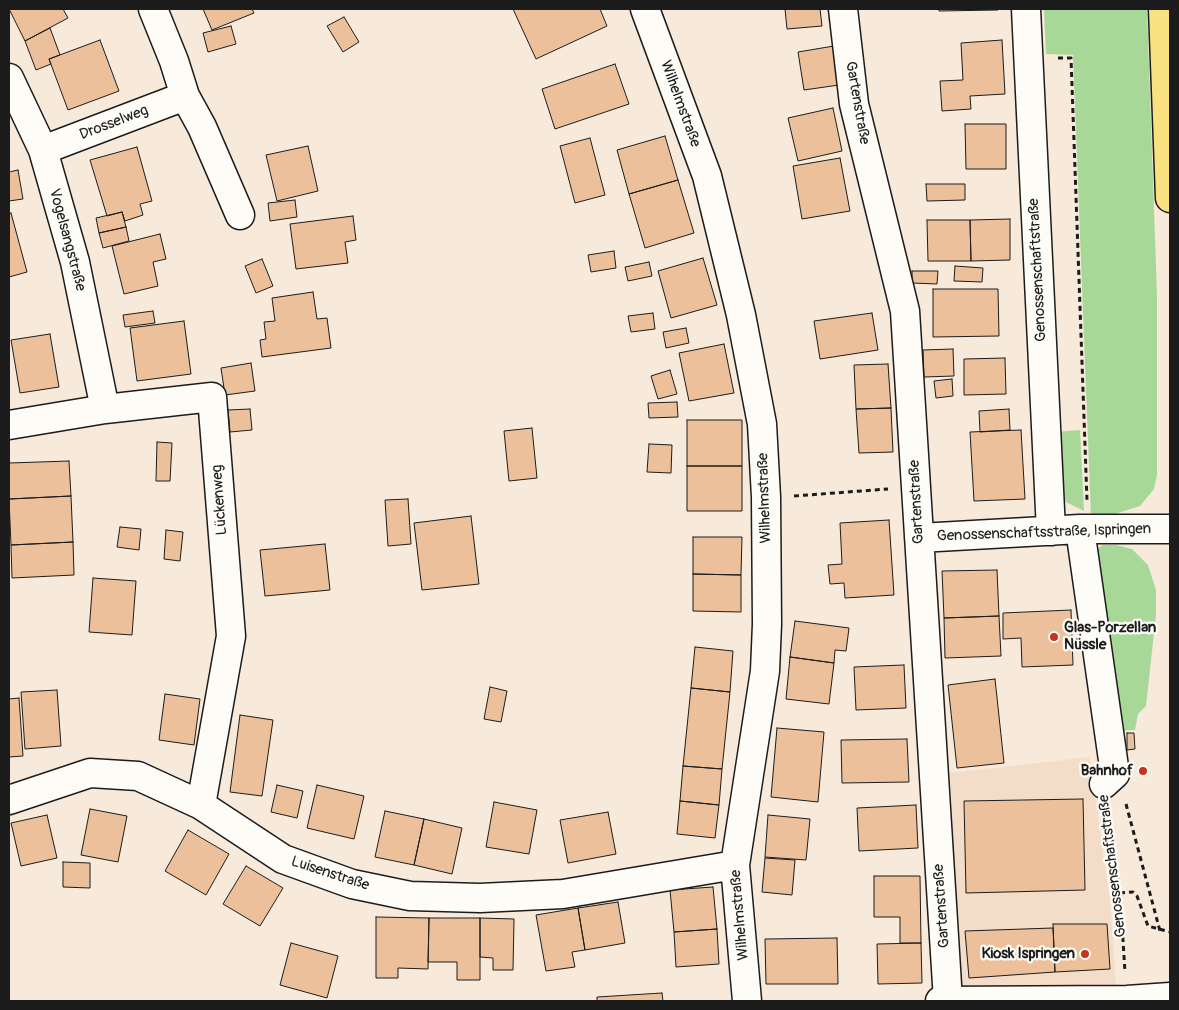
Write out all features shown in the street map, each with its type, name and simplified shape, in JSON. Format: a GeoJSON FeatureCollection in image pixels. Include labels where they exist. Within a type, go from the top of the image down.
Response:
{"type":"FeatureCollection","features":[{"type":"Feature","properties":{"kind":"main road"},"geometry":{"type":"LineString","coordinates":[[1163,9],[1170,198]]}},
{"type":"Feature","properties":{"kind":"street"},"geometry":{"type":"LineString","coordinates":[[153,9],[174,61],[184,96],[202,127],[240,216]]}},
{"type":"Feature","properties":{"kind":"street","name":"Wilhelmstraße"},"geometry":{"type":"LineString","coordinates":[[645,9],[707,176],[741,315],[762,424],[766,506],[767,624],[765,671],[735,865],[747,1001]]}},
{"type":"Feature","properties":{"kind":"street","name":"Gartenstraße"},"geometry":{"type":"LineString","coordinates":[[843,9],[854,104],[905,311],[948,1001]]}},
{"type":"Feature","properties":{"kind":"street","name":"Genossenschaftstraße"},"geometry":{"type":"LineString","coordinates":[[1026,9],[1051,531]]}},
{"type":"Feature","properties":{"kind":"street","name":"Vogelsangstraße"},"geometry":{"type":"LineString","coordinates":[[9,78],[43,150],[75,262],[105,408]]}},
{"type":"Feature","properties":{"kind":"street","name":"Drosselweg"},"geometry":{"type":"LineString","coordinates":[[43,150],[184,96]]}},
{"type":"Feature","properties":{"kind":"street","name":"Lückenweg"},"geometry":{"type":"LineString","coordinates":[[9,425],[105,408],[212,397],[230,636],[201,805]]}},
{"type":"Feature","properties":{"kind":"street","name":"Genossenschaftsstraße, Ispringen"},"geometry":{"type":"LineString","coordinates":[[918,538],[1084,529],[1170,529]]}},
{"type":"Feature","properties":{"kind":"street","name":"Genossenschaftstraße"},"geometry":{"type":"LineString","coordinates":[[1084,529],[1115,774],[1104,784]]}},
{"type":"Feature","properties":{"kind":"street","name":"Luisenstraße"},"geometry":{"type":"LineString","coordinates":[[9,800],[90,773],[138,776],[201,805],[283,859],[352,884],[410,896],[480,898],[563,894],[735,865]]}},
{"type":"Feature","properties":{"kind":"street"},"geometry":{"type":"LineString","coordinates":[[940,1001],[1126,1000],[1170,997]]}},
{"type":"Feature","properties":{"kind":"path"},"geometry":{"type":"LineString","coordinates":[[1028,58],[1070,58],[1084,529]]}},
{"type":"Feature","properties":{"kind":"path"},"geometry":{"type":"LineString","coordinates":[[790,496],[893,488]]}},
{"type":"Feature","properties":{"kind":"path","name":"Genossenschaftstraße"},"geometry":{"type":"LineString","coordinates":[[1104,784],[1120,893],[1126,1000]]}},
{"type":"Feature","properties":{"kind":"path"},"geometry":{"type":"LineString","coordinates":[[1125,802],[1160,930]]}},
{"type":"Feature","properties":{"kind":"path"},"geometry":{"type":"LineString","coordinates":[[1120,893],[1133,892],[1137,896],[1148,926],[1170,932]]}},
{"type":"Feature","properties":{"kind":"shaded area"},"geometry":{"type":"Polygon","coordinates":[[[1090,757],[1111,909],[1117,1001],[961,1001],[950,773],[1090,757]]]}},
{"type":"Feature","properties":{"kind":"green space"},"geometry":{"type":"Polygon","coordinates":[[[1044,9],[1147,9],[1157,295],[1157,475],[1154,489],[1140,506],[1102,518],[1091,517],[1073,55],[1046,54],[1044,9]]]}},
{"type":"Feature","properties":{"kind":"green space"},"geometry":{"type":"Polygon","coordinates":[[[1080,430],[1084,511],[1066,502],[1061,489],[1056,432],[1080,430]]]}},
{"type":"Feature","properties":{"kind":"green space"},"geometry":{"type":"Polygon","coordinates":[[[1103,545],[1116,545],[1132,549],[1148,565],[1156,590],[1156,615],[1146,706],[1138,714],[1135,730],[1115,731],[1095,550],[1103,545]]]}},
{"type":"Feature","properties":{"kind":"building"},"geometry":{"type":"Polygon","coordinates":[[[9,9],[63,9],[68,18],[25,41],[9,9]]]}},
{"type":"Feature","properties":{"kind":"building"},"geometry":{"type":"Polygon","coordinates":[[[203,9],[252,9],[254,13],[212,30],[203,9]]]}},
{"type":"Feature","properties":{"kind":"building"},"geometry":{"type":"Polygon","coordinates":[[[513,9],[600,9],[607,26],[536,59],[513,9]]]}},
{"type":"Feature","properties":{"kind":"building"},"geometry":{"type":"Polygon","coordinates":[[[785,9],[820,9],[822,26],[787,29],[785,9]]]}},
{"type":"Feature","properties":{"kind":"building"},"geometry":{"type":"Polygon","coordinates":[[[939,9],[998,9],[998,10],[939,11],[939,9]]]}},
{"type":"Feature","properties":{"kind":"building"},"geometry":{"type":"Polygon","coordinates":[[[344,17],[359,42],[343,52],[327,26],[344,17]]]}},
{"type":"Feature","properties":{"kind":"building"},"geometry":{"type":"Polygon","coordinates":[[[231,26],[236,44],[208,52],[203,33],[231,26]]]}},
{"type":"Feature","properties":{"kind":"building"},"geometry":{"type":"Polygon","coordinates":[[[50,28],[60,55],[49,59],[51,64],[36,70],[25,41],[50,28]]]}},
{"type":"Feature","properties":{"kind":"building"},"geometry":{"type":"Polygon","coordinates":[[[100,40],[119,91],[68,110],[49,59],[100,40]]]}},
{"type":"Feature","properties":{"kind":"building"},"geometry":{"type":"Polygon","coordinates":[[[1002,40],[1005,94],[970,96],[971,109],[942,111],[940,81],[963,80],[961,43],[1002,40]]]}},
{"type":"Feature","properties":{"kind":"building"},"geometry":{"type":"Polygon","coordinates":[[[840,45],[846,84],[804,90],[798,52],[840,45]]]}},
{"type":"Feature","properties":{"kind":"building"},"geometry":{"type":"Polygon","coordinates":[[[615,64],[629,104],[555,129],[542,89],[615,64]]]}},
{"type":"Feature","properties":{"kind":"building"},"geometry":{"type":"Polygon","coordinates":[[[833,108],[842,151],[798,161],[788,118],[833,108]]]}},
{"type":"Feature","properties":{"kind":"building"},"geometry":{"type":"Polygon","coordinates":[[[965,124],[1006,124],[1006,169],[966,169],[965,124]]]}},
{"type":"Feature","properties":{"kind":"building"},"geometry":{"type":"Polygon","coordinates":[[[665,136],[678,180],[629,194],[617,150],[665,136]]]}},
{"type":"Feature","properties":{"kind":"building"},"geometry":{"type":"Polygon","coordinates":[[[590,138],[605,195],[575,203],[560,146],[590,138]]]}},
{"type":"Feature","properties":{"kind":"building"},"geometry":{"type":"Polygon","coordinates":[[[308,146],[318,191],[277,201],[266,155],[308,146]]]}},
{"type":"Feature","properties":{"kind":"building"},"geometry":{"type":"Polygon","coordinates":[[[137,147],[152,201],[140,204],[143,215],[125,221],[122,212],[107,216],[90,160],[137,147]]]}},
{"type":"Feature","properties":{"kind":"building"},"geometry":{"type":"Polygon","coordinates":[[[840,158],[850,211],[802,219],[793,166],[840,158]]]}},
{"type":"Feature","properties":{"kind":"building"},"geometry":{"type":"Polygon","coordinates":[[[18,170],[23,199],[9,201],[9,172],[18,170]]]}},
{"type":"Feature","properties":{"kind":"building"},"geometry":{"type":"Polygon","coordinates":[[[678,180],[694,233],[645,248],[629,194],[678,180]]]}},
{"type":"Feature","properties":{"kind":"building"},"geometry":{"type":"Polygon","coordinates":[[[926,184],[965,184],[965,200],[927,201],[926,184]]]}},
{"type":"Feature","properties":{"kind":"building"},"geometry":{"type":"Polygon","coordinates":[[[295,200],[297,217],[270,221],[268,203],[295,200]]]}},
{"type":"Feature","properties":{"kind":"building"},"geometry":{"type":"Polygon","coordinates":[[[122,212],[126,227],[99,233],[96,218],[122,212]]]}},
{"type":"Feature","properties":{"kind":"building"},"geometry":{"type":"Polygon","coordinates":[[[11,213],[27,272],[9,277],[9,214],[11,213]]]}},
{"type":"Feature","properties":{"kind":"building"},"geometry":{"type":"Polygon","coordinates":[[[353,216],[356,240],[345,242],[348,263],[296,269],[290,224],[353,216]]]}},
{"type":"Feature","properties":{"kind":"building"},"geometry":{"type":"Polygon","coordinates":[[[1010,219],[1010,260],[971,261],[970,220],[1010,219]]]}},
{"type":"Feature","properties":{"kind":"building"},"geometry":{"type":"Polygon","coordinates":[[[927,220],[970,220],[971,261],[928,261],[927,220]]]}},
{"type":"Feature","properties":{"kind":"building"},"geometry":{"type":"Polygon","coordinates":[[[126,227],[129,241],[103,248],[99,233],[126,227]]]}},
{"type":"Feature","properties":{"kind":"building"},"geometry":{"type":"Polygon","coordinates":[[[160,234],[166,259],[153,262],[158,286],[124,294],[112,246],[160,234]]]}},
{"type":"Feature","properties":{"kind":"building"},"geometry":{"type":"Polygon","coordinates":[[[614,251],[616,268],[591,272],[588,255],[614,251]]]}},
{"type":"Feature","properties":{"kind":"building"},"geometry":{"type":"Polygon","coordinates":[[[703,258],[717,305],[671,318],[658,271],[703,258]]]}},
{"type":"Feature","properties":{"kind":"building"},"geometry":{"type":"Polygon","coordinates":[[[262,259],[273,286],[256,293],[245,266],[262,259]]]}},
{"type":"Feature","properties":{"kind":"building"},"geometry":{"type":"Polygon","coordinates":[[[649,262],[652,276],[628,281],[625,267],[649,262]]]}},
{"type":"Feature","properties":{"kind":"building"},"geometry":{"type":"Polygon","coordinates":[[[955,266],[983,268],[982,282],[954,281],[955,266]]]}},
{"type":"Feature","properties":{"kind":"building"},"geometry":{"type":"Polygon","coordinates":[[[912,271],[938,271],[937,284],[912,283],[912,271]]]}},
{"type":"Feature","properties":{"kind":"building"},"geometry":{"type":"Polygon","coordinates":[[[933,289],[998,289],[999,336],[933,337],[933,289]]]}},
{"type":"Feature","properties":{"kind":"building"},"geometry":{"type":"Polygon","coordinates":[[[313,292],[317,319],[327,318],[331,348],[262,357],[260,340],[266,339],[264,322],[275,321],[272,298],[313,292]]]}},
{"type":"Feature","properties":{"kind":"building"},"geometry":{"type":"Polygon","coordinates":[[[153,311],[155,323],[125,327],[123,315],[153,311]]]}},
{"type":"Feature","properties":{"kind":"building"},"geometry":{"type":"Polygon","coordinates":[[[653,313],[655,329],[631,332],[628,316],[653,313]]]}},
{"type":"Feature","properties":{"kind":"building"},"geometry":{"type":"Polygon","coordinates":[[[872,313],[878,350],[820,359],[814,321],[872,313]]]}},
{"type":"Feature","properties":{"kind":"building"},"geometry":{"type":"Polygon","coordinates":[[[184,321],[191,374],[137,381],[130,328],[184,321]]]}},
{"type":"Feature","properties":{"kind":"building"},"geometry":{"type":"Polygon","coordinates":[[[686,328],[689,343],[666,348],[663,332],[686,328]]]}},
{"type":"Feature","properties":{"kind":"building"},"geometry":{"type":"Polygon","coordinates":[[[50,334],[59,387],[20,393],[11,340],[50,334]]]}},
{"type":"Feature","properties":{"kind":"building"},"geometry":{"type":"Polygon","coordinates":[[[724,344],[734,393],[689,401],[679,353],[724,344]]]}},
{"type":"Feature","properties":{"kind":"building"},"geometry":{"type":"Polygon","coordinates":[[[953,349],[954,376],[924,377],[923,350],[953,349]]]}},
{"type":"Feature","properties":{"kind":"building"},"geometry":{"type":"Polygon","coordinates":[[[1005,358],[1006,394],[964,395],[964,359],[1005,358]]]}},
{"type":"Feature","properties":{"kind":"building"},"geometry":{"type":"Polygon","coordinates":[[[251,363],[255,391],[225,395],[221,368],[251,363]]]}},
{"type":"Feature","properties":{"kind":"building"},"geometry":{"type":"Polygon","coordinates":[[[888,364],[891,408],[856,409],[854,365],[888,364]]]}},
{"type":"Feature","properties":{"kind":"building"},"geometry":{"type":"Polygon","coordinates":[[[670,370],[677,394],[658,399],[651,376],[670,370]]]}},
{"type":"Feature","properties":{"kind":"building"},"geometry":{"type":"Polygon","coordinates":[[[952,379],[953,396],[936,398],[934,381],[952,379]]]}},
{"type":"Feature","properties":{"kind":"building"},"geometry":{"type":"Polygon","coordinates":[[[677,402],[678,417],[649,418],[648,403],[677,402]]]}},
{"type":"Feature","properties":{"kind":"building"},"geometry":{"type":"Polygon","coordinates":[[[891,408],[893,452],[859,453],[856,409],[891,408]]]}},
{"type":"Feature","properties":{"kind":"building"},"geometry":{"type":"Polygon","coordinates":[[[250,409],[252,430],[230,432],[228,410],[250,409]]]}},
{"type":"Feature","properties":{"kind":"building"},"geometry":{"type":"Polygon","coordinates":[[[1009,409],[1010,430],[980,432],[979,411],[1009,409]]]}},
{"type":"Feature","properties":{"kind":"building"},"geometry":{"type":"Polygon","coordinates":[[[687,420],[742,420],[742,466],[687,466],[687,420]]]}},
{"type":"Feature","properties":{"kind":"building"},"geometry":{"type":"Polygon","coordinates":[[[532,428],[537,478],[509,481],[504,431],[532,428]]]}},
{"type":"Feature","properties":{"kind":"building"},"geometry":{"type":"Polygon","coordinates":[[[1021,430],[1025,499],[974,501],[970,432],[1021,430]]]}},
{"type":"Feature","properties":{"kind":"building"},"geometry":{"type":"Polygon","coordinates":[[[157,442],[172,443],[170,481],[156,481],[157,442]]]}},
{"type":"Feature","properties":{"kind":"building"},"geometry":{"type":"Polygon","coordinates":[[[649,444],[672,445],[671,473],[647,472],[649,444]]]}},
{"type":"Feature","properties":{"kind":"building"},"geometry":{"type":"Polygon","coordinates":[[[69,461],[71,496],[9,499],[9,463],[69,461]]]}},
{"type":"Feature","properties":{"kind":"building"},"geometry":{"type":"Polygon","coordinates":[[[687,466],[742,466],[742,511],[687,511],[687,466]]]}},
{"type":"Feature","properties":{"kind":"building"},"geometry":{"type":"Polygon","coordinates":[[[71,496],[73,542],[11,545],[9,499],[71,496]]]}},
{"type":"Feature","properties":{"kind":"building"},"geometry":{"type":"Polygon","coordinates":[[[408,499],[411,544],[388,546],[385,500],[408,499]]]}},
{"type":"Feature","properties":{"kind":"building"},"geometry":{"type":"Polygon","coordinates":[[[471,516],[479,584],[422,590],[414,523],[471,516]]]}},
{"type":"Feature","properties":{"kind":"building"},"geometry":{"type":"Polygon","coordinates":[[[889,520],[894,595],[845,598],[844,583],[830,584],[828,565],[842,564],[840,523],[889,520]]]}},
{"type":"Feature","properties":{"kind":"building"},"geometry":{"type":"Polygon","coordinates":[[[120,527],[141,529],[139,550],[117,547],[120,527]]]}},
{"type":"Feature","properties":{"kind":"building"},"geometry":{"type":"Polygon","coordinates":[[[166,530],[183,532],[180,561],[164,559],[166,530]]]}},
{"type":"Feature","properties":{"kind":"building"},"geometry":{"type":"Polygon","coordinates":[[[693,537],[742,537],[741,575],[693,574],[693,537]]]}},
{"type":"Feature","properties":{"kind":"building"},"geometry":{"type":"Polygon","coordinates":[[[73,542],[74,575],[12,578],[11,545],[73,542]]]}},
{"type":"Feature","properties":{"kind":"building"},"geometry":{"type":"Polygon","coordinates":[[[325,544],[330,590],[265,596],[260,550],[325,544]]]}},
{"type":"Feature","properties":{"kind":"building"},"geometry":{"type":"Polygon","coordinates":[[[997,570],[999,616],[944,618],[942,571],[997,570]]]}},
{"type":"Feature","properties":{"kind":"building"},"geometry":{"type":"Polygon","coordinates":[[[693,574],[741,575],[741,612],[693,611],[693,574]]]}},
{"type":"Feature","properties":{"kind":"building"},"geometry":{"type":"Polygon","coordinates":[[[93,578],[136,581],[132,635],[89,632],[93,578]]]}},
{"type":"Feature","properties":{"kind":"building"},"geometry":{"type":"Polygon","coordinates":[[[1071,610],[1073,665],[1022,667],[1021,638],[1003,639],[1003,613],[1071,610]]]}},
{"type":"Feature","properties":{"kind":"building"},"geometry":{"type":"Polygon","coordinates":[[[999,616],[1001,656],[945,658],[944,618],[999,616]]]}},
{"type":"Feature","properties":{"kind":"building"},"geometry":{"type":"Polygon","coordinates":[[[795,621],[849,628],[846,651],[835,650],[834,663],[790,657],[795,621]]]}},
{"type":"Feature","properties":{"kind":"building"},"geometry":{"type":"Polygon","coordinates":[[[695,647],[733,651],[730,692],[691,688],[695,647]]]}},
{"type":"Feature","properties":{"kind":"building"},"geometry":{"type":"Polygon","coordinates":[[[790,657],[834,663],[829,704],[786,699],[790,657]]]}},
{"type":"Feature","properties":{"kind":"building"},"geometry":{"type":"Polygon","coordinates":[[[904,665],[906,708],[856,710],[854,667],[904,665]]]}},
{"type":"Feature","properties":{"kind":"building"},"geometry":{"type":"Polygon","coordinates":[[[995,679],[1004,763],[957,768],[948,685],[995,679]]]}},
{"type":"Feature","properties":{"kind":"building"},"geometry":{"type":"Polygon","coordinates":[[[490,687],[507,691],[501,722],[484,719],[490,687]]]}},
{"type":"Feature","properties":{"kind":"building"},"geometry":{"type":"Polygon","coordinates":[[[691,688],[730,692],[722,769],[683,766],[691,688]]]}},
{"type":"Feature","properties":{"kind":"building"},"geometry":{"type":"Polygon","coordinates":[[[57,690],[61,746],[25,749],[21,692],[57,690]]]}},
{"type":"Feature","properties":{"kind":"building"},"geometry":{"type":"Polygon","coordinates":[[[165,694],[200,699],[194,745],[159,740],[165,694]]]}},
{"type":"Feature","properties":{"kind":"building"},"geometry":{"type":"Polygon","coordinates":[[[19,698],[23,756],[9,757],[9,699],[19,698]]]}},
{"type":"Feature","properties":{"kind":"building"},"geometry":{"type":"Polygon","coordinates":[[[240,715],[273,720],[262,796],[230,792],[240,715]]]}},
{"type":"Feature","properties":{"kind":"building"},"geometry":{"type":"Polygon","coordinates":[[[777,728],[824,732],[818,802],[771,797],[777,728]]]}},
{"type":"Feature","properties":{"kind":"building"},"geometry":{"type":"Polygon","coordinates":[[[1127,733],[1134,733],[1135,749],[1127,750],[1127,733]]]}},
{"type":"Feature","properties":{"kind":"building"},"geometry":{"type":"Polygon","coordinates":[[[907,739],[909,782],[842,783],[841,740],[907,739]]]}},
{"type":"Feature","properties":{"kind":"building"},"geometry":{"type":"Polygon","coordinates":[[[683,766],[722,769],[719,805],[680,801],[683,766]]]}},
{"type":"Feature","properties":{"kind":"building"},"geometry":{"type":"Polygon","coordinates":[[[277,785],[303,791],[297,818],[271,812],[277,785]]]}},
{"type":"Feature","properties":{"kind":"building"},"geometry":{"type":"Polygon","coordinates":[[[317,785],[364,796],[354,839],[307,828],[317,785]]]}},
{"type":"Feature","properties":{"kind":"building"},"geometry":{"type":"Polygon","coordinates":[[[1083,799],[1085,890],[966,893],[964,801],[1083,799]]]}},
{"type":"Feature","properties":{"kind":"building"},"geometry":{"type":"Polygon","coordinates":[[[680,801],[719,805],[715,838],[677,834],[680,801]]]}},
{"type":"Feature","properties":{"kind":"building"},"geometry":{"type":"Polygon","coordinates":[[[494,802],[537,810],[529,854],[486,847],[494,802]]]}},
{"type":"Feature","properties":{"kind":"building"},"geometry":{"type":"Polygon","coordinates":[[[916,805],[918,848],[859,851],[857,808],[916,805]]]}},
{"type":"Feature","properties":{"kind":"building"},"geometry":{"type":"Polygon","coordinates":[[[90,809],[127,816],[118,862],[81,855],[90,809]]]}},
{"type":"Feature","properties":{"kind":"building"},"geometry":{"type":"Polygon","coordinates":[[[385,811],[424,819],[414,865],[375,857],[385,811]]]}},
{"type":"Feature","properties":{"kind":"building"},"geometry":{"type":"Polygon","coordinates":[[[608,812],[616,854],[568,863],[560,820],[608,812]]]}},
{"type":"Feature","properties":{"kind":"building"},"geometry":{"type":"Polygon","coordinates":[[[47,815],[57,858],[21,866],[11,823],[47,815]]]}},
{"type":"Feature","properties":{"kind":"building"},"geometry":{"type":"Polygon","coordinates":[[[768,815],[810,819],[806,860],[765,857],[768,815]]]}},
{"type":"Feature","properties":{"kind":"building"},"geometry":{"type":"Polygon","coordinates":[[[424,819],[462,828],[452,874],[414,865],[424,819]]]}},
{"type":"Feature","properties":{"kind":"building"},"geometry":{"type":"Polygon","coordinates":[[[188,830],[229,854],[206,895],[165,871],[188,830]]]}},
{"type":"Feature","properties":{"kind":"building"},"geometry":{"type":"Polygon","coordinates":[[[765,858],[795,860],[792,895],[762,892],[765,858]]]}},
{"type":"Feature","properties":{"kind":"building"},"geometry":{"type":"Polygon","coordinates":[[[63,862],[90,863],[90,888],[63,887],[63,862]]]}},
{"type":"Feature","properties":{"kind":"building"},"geometry":{"type":"Polygon","coordinates":[[[246,866],[283,888],[260,926],[223,904],[246,866]]]}},
{"type":"Feature","properties":{"kind":"building"},"geometry":{"type":"Polygon","coordinates":[[[874,876],[920,876],[921,943],[900,943],[900,917],[874,917],[874,876]]]}},
{"type":"Feature","properties":{"kind":"building"},"geometry":{"type":"Polygon","coordinates":[[[713,887],[717,929],[674,932],[670,890],[713,887]]]}},
{"type":"Feature","properties":{"kind":"building"},"geometry":{"type":"Polygon","coordinates":[[[618,902],[625,943],[585,950],[578,908],[618,902]]]}},
{"type":"Feature","properties":{"kind":"building"},"geometry":{"type":"Polygon","coordinates":[[[578,908],[585,950],[572,952],[575,967],[546,971],[536,915],[578,908]]]}},
{"type":"Feature","properties":{"kind":"building"},"geometry":{"type":"Polygon","coordinates":[[[376,917],[429,918],[428,969],[398,968],[398,978],[376,978],[376,917]]]}},
{"type":"Feature","properties":{"kind":"building"},"geometry":{"type":"Polygon","coordinates":[[[429,918],[480,918],[480,980],[457,980],[457,962],[428,962],[429,918]]]}},
{"type":"Feature","properties":{"kind":"building"},"geometry":{"type":"Polygon","coordinates":[[[480,918],[514,919],[513,970],[493,970],[493,958],[480,957],[480,918]]]}},
{"type":"Feature","properties":{"kind":"building"},"geometry":{"type":"Polygon","coordinates":[[[1053,924],[1107,924],[1110,969],[1055,972],[1053,924]]]}},
{"type":"Feature","properties":{"kind":"building"},"geometry":{"type":"Polygon","coordinates":[[[1053,928],[1055,972],[969,978],[965,931],[1053,928]]]}},
{"type":"Feature","properties":{"kind":"building"},"geometry":{"type":"Polygon","coordinates":[[[717,929],[719,964],[676,967],[674,932],[717,929]]]}},
{"type":"Feature","properties":{"kind":"building"},"geometry":{"type":"Polygon","coordinates":[[[837,938],[838,984],[766,984],[765,939],[837,938]]]}},
{"type":"Feature","properties":{"kind":"building"},"geometry":{"type":"Polygon","coordinates":[[[291,943],[338,956],[327,998],[280,985],[291,943]]]}},
{"type":"Feature","properties":{"kind":"building"},"geometry":{"type":"Polygon","coordinates":[[[921,943],[922,983],[878,984],[877,944],[921,943]]]}},
{"type":"Feature","properties":{"kind":"building"},"geometry":{"type":"Polygon","coordinates":[[[662,993],[663,1001],[597,1001],[597,997],[662,993]]]}},
{"type":"Feature","properties":{"kind":"place","name":"Glas-Porzellan Nüssle"},"geometry":{"type":"Point","coordinates":[1054,637]}},
{"type":"Feature","properties":{"kind":"place","name":"Bahnhof"},"geometry":{"type":"Point","coordinates":[1143,771]}},
{"type":"Feature","properties":{"kind":"place","name":"Kiosk Ispringen"},"geometry":{"type":"Point","coordinates":[1085,954]}}]}
